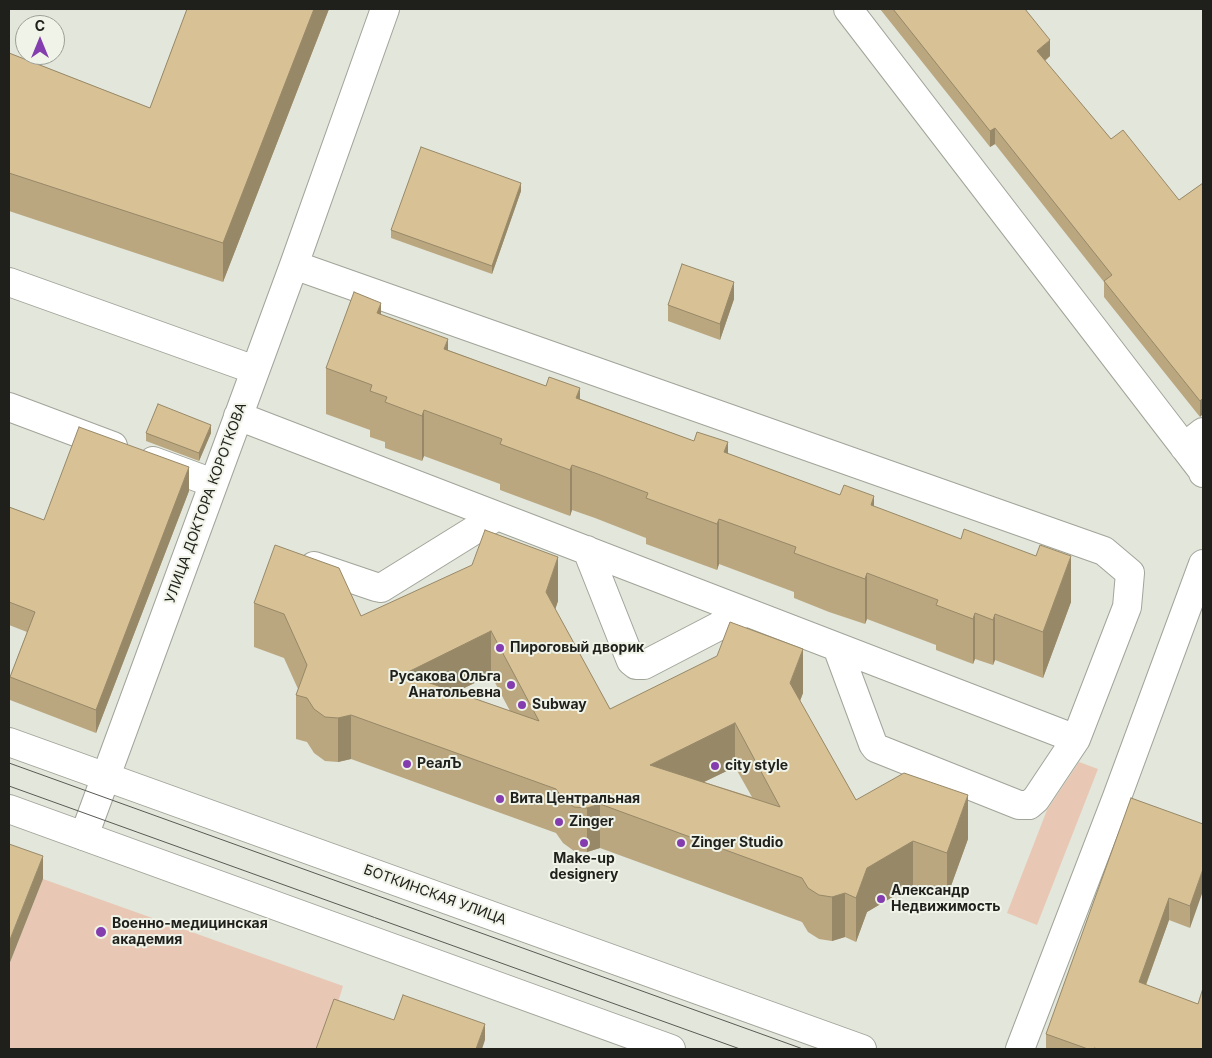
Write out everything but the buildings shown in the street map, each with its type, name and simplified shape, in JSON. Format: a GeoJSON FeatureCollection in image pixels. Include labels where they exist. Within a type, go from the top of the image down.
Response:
{"type":"FeatureCollection","features":[{"type":"Feature","properties":{"kind":"main road","name":"УЛИЦА ДОКТОРА КОРОТКОВА"},"geometry":{"type":"LineString","coordinates":[[84,836],[294,265],[385,9]]}},
{"type":"Feature","properties":{"kind":"main road"},"geometry":{"type":"LineString","coordinates":[[848,9],[1194,439],[1203,474]]}},
{"type":"Feature","properties":{"kind":"main road"},"geometry":{"type":"LineString","coordinates":[[294,265],[1104,551],[1130,573],[1127,607],[1076,739],[1036,799],[1029,805],[1020,805],[876,748],[837,647]]}},
{"type":"Feature","properties":{"kind":"main road"},"geometry":{"type":"LineString","coordinates":[[9,282],[255,370]]}},
{"type":"Feature","properties":{"kind":"main road"},"geometry":{"type":"LineString","coordinates":[[9,407],[213,483]]}},
{"type":"Feature","properties":{"kind":"main road"},"geometry":{"type":"LineString","coordinates":[[238,416],[1076,739]]}},
{"type":"Feature","properties":{"kind":"main road"},"geometry":{"type":"LineString","coordinates":[[314,566],[381,588],[497,516]]}},
{"type":"Feature","properties":{"kind":"main road"},"geometry":{"type":"LineString","coordinates":[[586,550],[631,661],[636,666],[644,665],[746,612]]}},
{"type":"Feature","properties":{"kind":"main road"},"geometry":{"type":"LineString","coordinates":[[1020,1049],[1117,797],[1203,564]]}},
{"type":"Feature","properties":{"kind":"main road","name":"БОТКИНСКАЯ УЛИЦА"},"geometry":{"type":"LineString","coordinates":[[9,742],[862,1049]]}},
{"type":"Feature","properties":{"kind":"main road"},"geometry":{"type":"LineString","coordinates":[[1117,797],[1143,806]]}},
{"type":"Feature","properties":{"kind":"main road"},"geometry":{"type":"LineString","coordinates":[[9,809],[671,1049]]}},
{"type":"Feature","properties":{"kind":"shaded area"},"geometry":{"type":"Polygon","coordinates":[[[1079,762],[1098,769],[1037,925],[1007,913],[1047,810],[1079,762]]]}},
{"type":"Feature","properties":{"kind":"shaded area","name":"Военно-медицинская академия"},"geometry":{"type":"Polygon","coordinates":[[[43,879],[343,986],[322,1049],[9,1049],[9,965],[43,879]]]}},
{"type":"Feature","properties":{"kind":"tram line"},"geometry":{"type":"LineString","coordinates":[[9,763],[803,1049]]}},
{"type":"Feature","properties":{"kind":"tram line"},"geometry":{"type":"LineString","coordinates":[[9,786],[740,1049]]}},
{"type":"Feature","properties":{"kind":"place","name":"Пироговый дворик"},"geometry":{"type":"Point","coordinates":[500,648]}},
{"type":"Feature","properties":{"kind":"place","name":"Русакова Ольга Анатольевна"},"geometry":{"type":"Point","coordinates":[511,685]}},
{"type":"Feature","properties":{"kind":"place","name":"Subway"},"geometry":{"type":"Point","coordinates":[522,705]}},
{"type":"Feature","properties":{"kind":"place","name":"РеалЪ"},"geometry":{"type":"Point","coordinates":[407,764]}},
{"type":"Feature","properties":{"kind":"place","name":"city style"},"geometry":{"type":"Point","coordinates":[715,766]}},
{"type":"Feature","properties":{"kind":"place","name":"Вита Центральная"},"geometry":{"type":"Point","coordinates":[500,799]}},
{"type":"Feature","properties":{"kind":"place","name":"Zinger"},"geometry":{"type":"Point","coordinates":[559,822]}},
{"type":"Feature","properties":{"kind":"place","name":"Make-up designery"},"geometry":{"type":"Point","coordinates":[584,843]}},
{"type":"Feature","properties":{"kind":"place","name":"Zinger Studio"},"geometry":{"type":"Point","coordinates":[681,843]}},
{"type":"Feature","properties":{"kind":"place","name":"Александр Недвижимость"},"geometry":{"type":"Point","coordinates":[881,899]}},
{"type":"Feature","properties":{"kind":"place","name":"Военно-медицинская академия"},"geometry":{"type":"Point","coordinates":[101,932]}}]}
